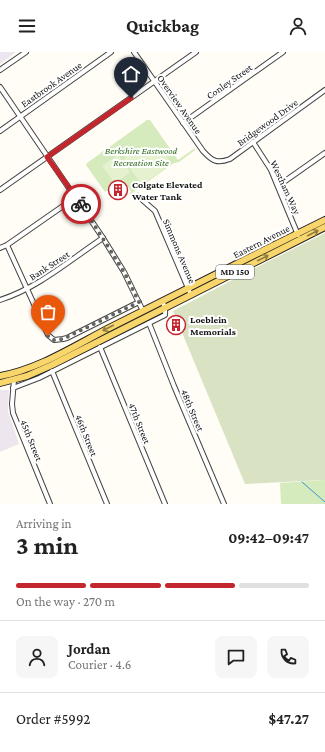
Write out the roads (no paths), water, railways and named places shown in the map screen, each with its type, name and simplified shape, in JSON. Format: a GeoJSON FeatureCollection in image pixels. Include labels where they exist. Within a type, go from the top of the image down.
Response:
{"type":"FeatureCollection","features":[{"type":"Feature","properties":{"kind":"main road","name":"Eastern Avenue"},"geometry":{"type":"LineString","coordinates":[[0,383],[27,376],[147,320],[165,308],[299,236],[325,220]]}},
{"type":"Feature","properties":{"kind":"main road","name":"Eastern Avenue"},"geometry":{"type":"LineString","coordinates":[[0,376],[26,369],[45,361],[162,301],[299,236],[325,227]]}},
{"type":"Feature","properties":{"kind":"main road"},"geometry":{"type":"LineString","coordinates":[[143,311],[147,320]]}},
{"type":"Feature","properties":{"kind":"main road"},"geometry":{"type":"LineString","coordinates":[[14,380],[15,376],[36,368],[45,361]]}},
{"type":"Feature","properties":{"kind":"main road"},"geometry":{"type":"LineString","coordinates":[[0,380],[5,379],[7,374]]}},
{"type":"Feature","properties":{"kind":"street"},"geometry":{"type":"LineString","coordinates":[[0,70],[26,52]]}},
{"type":"Feature","properties":{"kind":"street","name":"Eastbrook Avenue"},"geometry":{"type":"LineString","coordinates":[[0,130],[111,52]]}},
{"type":"Feature","properties":{"kind":"street","name":"Overview Avenue"},"geometry":{"type":"LineString","coordinates":[[134,52],[203,151],[208,157],[216,162]]}},
{"type":"Feature","properties":{"kind":"street"},"geometry":{"type":"LineString","coordinates":[[0,190],[196,52]]}},
{"type":"Feature","properties":{"kind":"street","name":"Conley Street"},"geometry":{"type":"LineString","coordinates":[[183,123],[283,52]]}},
{"type":"Feature","properties":{"kind":"street"},"geometry":{"type":"LineString","coordinates":[[0,87],[103,238],[124,272],[143,311]]}},
{"type":"Feature","properties":{"kind":"street","name":"Bridgewood Drive"},"geometry":{"type":"LineString","coordinates":[[216,162],[223,162],[230,159],[325,90]]}},
{"type":"Feature","properties":{"kind":"street","name":"Westham Way"},"geometry":{"type":"LineString","coordinates":[[253,142],[267,163],[299,236]]}},
{"type":"Feature","properties":{"kind":"street"},"geometry":{"type":"LineString","coordinates":[[278,186],[325,153]]}},
{"type":"Feature","properties":{"kind":"street","name":"Simmons Avenue"},"geometry":{"type":"LineString","coordinates":[[138,196],[155,211],[191,295]]}},
{"type":"Feature","properties":{"kind":"street"},"geometry":{"type":"LineString","coordinates":[[0,248],[7,245],[76,197]]}},
{"type":"Feature","properties":{"kind":"street","name":"Bank Street"},"geometry":{"type":"LineString","coordinates":[[0,300],[27,289],[103,238]]}},
{"type":"Feature","properties":{"kind":"street"},"geometry":{"type":"LineString","coordinates":[[7,245],[48,336],[54,340],[67,338],[139,302]]}},
{"type":"Feature","properties":{"kind":"street"},"geometry":{"type":"LineString","coordinates":[[162,301],[165,308]]}},
{"type":"Feature","properties":{"kind":"street","name":"Eastern Avenue"},"geometry":{"type":"LineString","coordinates":[[13,388],[39,378],[100,347],[147,320]]}},
{"type":"Feature","properties":{"kind":"street","name":"48th Street"},"geometry":{"type":"LineString","coordinates":[[147,320],[224,504]]}},
{"type":"Feature","properties":{"kind":"street","name":"47th Street"},"geometry":{"type":"LineString","coordinates":[[100,347],[165,504]]}},
{"type":"Feature","properties":{"kind":"street","name":"46th Street"},"geometry":{"type":"LineString","coordinates":[[52,371],[107,504]]}},
{"type":"Feature","properties":{"kind":"street","name":"45th Street"},"geometry":{"type":"LineString","coordinates":[[14,380],[12,409],[50,504]]}},
{"type":"Feature","properties":{"kind":"waterway"},"geometry":{"type":"LineString","coordinates":[[302,482],[325,502]]}},
{"type":"Feature","properties":{"kind":"place","name":"Colgate Elevated Water Tank"},"geometry":{"type":"Point","coordinates":[118,190]}},
{"type":"Feature","properties":{"kind":"place","name":"Loeblein Memorials"},"geometry":{"type":"Point","coordinates":[176,325]}},
{"type":"Feature","properties":{"kind":"park label","name":"Berkshire Eastwood Recreation Site"},"geometry":{"type":"Point","coordinates":[141,156]}}]}
